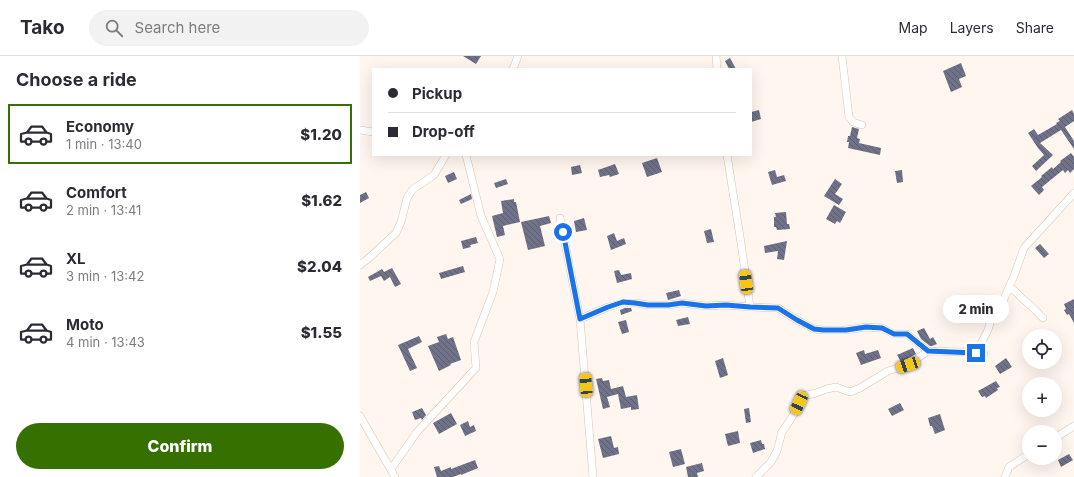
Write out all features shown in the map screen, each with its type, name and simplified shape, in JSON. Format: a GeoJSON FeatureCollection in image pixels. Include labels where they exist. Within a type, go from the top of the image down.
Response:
{"type":"FeatureCollection","features":[{"type":"Feature","properties":{"kind":"street"},"geometry":{"type":"LineString","coordinates":[[513,68],[518,56]]}},
{"type":"Feature","properties":{"kind":"street"},"geometry":{"type":"LineString","coordinates":[[716,56],[717,68]]}},
{"type":"Feature","properties":{"kind":"street"},"geometry":{"type":"LineString","coordinates":[[842,56],[849,117],[854,122],[862,125]]}},
{"type":"Feature","properties":{"kind":"street"},"geometry":{"type":"LineString","coordinates":[[360,130],[372,132]]}},
{"type":"Feature","properties":{"kind":"street"},"geometry":{"type":"LineString","coordinates":[[360,265],[396,233],[401,222],[407,198],[413,189],[434,175],[445,156]]}},
{"type":"Feature","properties":{"kind":"street"},"geometry":{"type":"LineString","coordinates":[[391,468],[417,432],[476,368],[474,342],[493,292],[500,260],[481,216],[466,156]]}},
{"type":"Feature","properties":{"kind":"street"},"geometry":{"type":"LineString","coordinates":[[727,156],[750,307]]}},
{"type":"Feature","properties":{"kind":"street"},"geometry":{"type":"LineString","coordinates":[[976,353],[988,330],[991,320],[1003,301],[1010,286],[1024,248],[1074,193]]}},
{"type":"Feature","properties":{"kind":"street"},"geometry":{"type":"LineString","coordinates":[[560,218],[580,319],[593,477]]}},
{"type":"Feature","properties":{"kind":"street"},"geometry":{"type":"LineString","coordinates":[[1010,286],[1043,318]]}},
{"type":"Feature","properties":{"kind":"street"},"geometry":{"type":"LineString","coordinates":[[580,319],[623,302],[648,305],[682,303],[706,306],[726,305],[778,308],[814,329],[846,330],[866,327],[882,328],[894,334],[907,334],[928,351],[984,354]]}},
{"type":"Feature","properties":{"kind":"street"},"geometry":{"type":"LineString","coordinates":[[756,477],[771,462],[777,451],[782,432],[794,414],[802,396],[836,387],[850,392],[888,371],[908,365],[928,351]]}},
{"type":"Feature","properties":{"kind":"street"},"geometry":{"type":"LineString","coordinates":[[360,416],[395,477]]}},
{"type":"Feature","properties":{"kind":"street"},"geometry":{"type":"LineString","coordinates":[[1062,434],[1074,426]]}},
{"type":"Feature","properties":{"kind":"street"},"geometry":{"type":"LineString","coordinates":[[1005,477],[1009,467],[1022,459]]}},
{"type":"Feature","properties":{"kind":"building"},"geometry":{"type":"Polygon","coordinates":[[[463,56],[481,56],[476,64],[463,56]]]}},
{"type":"Feature","properties":{"kind":"building"},"geometry":{"type":"Polygon","coordinates":[[[730,58],[735,68],[728,68],[725,61],[730,58]]]}},
{"type":"Feature","properties":{"kind":"building"},"geometry":{"type":"Polygon","coordinates":[[[961,63],[966,76],[959,79],[962,87],[951,92],[943,71],[961,63]]]}},
{"type":"Feature","properties":{"kind":"building"},"geometry":{"type":"Polygon","coordinates":[[[759,110],[761,119],[752,122],[752,112],[759,110]]]}},
{"type":"Feature","properties":{"kind":"building"},"geometry":{"type":"Polygon","coordinates":[[[1072,110],[1074,114],[1074,121],[1065,127],[1074,141],[1074,149],[1061,130],[1040,143],[1053,155],[1036,171],[1032,166],[1044,155],[1028,133],[1034,129],[1038,135],[1057,124],[1056,123],[1060,121],[1058,119],[1072,110]]]}},
{"type":"Feature","properties":{"kind":"building"},"geometry":{"type":"Polygon","coordinates":[[[852,127],[859,129],[857,138],[860,139],[859,143],[881,148],[880,155],[848,148],[848,136],[850,136],[852,127]]]}},
{"type":"Feature","properties":{"kind":"building"},"geometry":{"type":"Polygon","coordinates":[[[1071,153],[1074,157],[1074,169],[1070,173],[1068,170],[1065,173],[1063,170],[1042,187],[1044,190],[1039,195],[1031,186],[1042,177],[1041,176],[1052,167],[1053,169],[1061,162],[1060,161],[1071,153]]]}},
{"type":"Feature","properties":{"kind":"building"},"geometry":{"type":"Polygon","coordinates":[[[657,158],[662,172],[647,177],[642,163],[657,158]]]}},
{"type":"Feature","properties":{"kind":"building"},"geometry":{"type":"Polygon","coordinates":[[[615,164],[619,174],[610,177],[609,175],[600,177],[598,170],[615,164]]]}},
{"type":"Feature","properties":{"kind":"building"},"geometry":{"type":"Polygon","coordinates":[[[580,165],[582,173],[572,175],[571,167],[580,165]]]}},
{"type":"Feature","properties":{"kind":"building"},"geometry":{"type":"Polygon","coordinates":[[[775,170],[777,177],[784,175],[786,181],[772,185],[768,172],[775,170]]]}},
{"type":"Feature","properties":{"kind":"building"},"geometry":{"type":"Polygon","coordinates":[[[902,170],[903,182],[897,183],[895,171],[902,170]]]}},
{"type":"Feature","properties":{"kind":"building"},"geometry":{"type":"Polygon","coordinates":[[[454,172],[457,179],[448,183],[445,176],[454,172]]]}},
{"type":"Feature","properties":{"kind":"building"},"geometry":{"type":"Polygon","coordinates":[[[506,179],[508,184],[496,188],[494,183],[506,179]]]}},
{"type":"Feature","properties":{"kind":"building"},"geometry":{"type":"Polygon","coordinates":[[[835,179],[842,184],[835,194],[843,199],[839,205],[824,196],[835,179]]]}},
{"type":"Feature","properties":{"kind":"building"},"geometry":{"type":"Polygon","coordinates":[[[366,192],[369,198],[360,203],[360,195],[366,192]]]}},
{"type":"Feature","properties":{"kind":"building"},"geometry":{"type":"Polygon","coordinates":[[[471,194],[472,199],[461,204],[459,200],[471,194]]]}},
{"type":"Feature","properties":{"kind":"building"},"geometry":{"type":"Polygon","coordinates":[[[514,199],[520,222],[503,226],[505,235],[497,237],[492,216],[503,213],[501,201],[514,199]]]}},
{"type":"Feature","properties":{"kind":"building"},"geometry":{"type":"Polygon","coordinates":[[[834,205],[846,212],[840,223],[837,221],[835,224],[826,219],[834,205]]]}},
{"type":"Feature","properties":{"kind":"building"},"geometry":{"type":"Polygon","coordinates":[[[786,212],[787,224],[789,224],[790,229],[777,230],[776,227],[774,227],[774,217],[776,217],[775,213],[786,212]]]}},
{"type":"Feature","properties":{"kind":"building"},"geometry":{"type":"Polygon","coordinates":[[[549,216],[551,223],[540,226],[545,246],[528,250],[521,222],[549,216]]]}},
{"type":"Feature","properties":{"kind":"building"},"geometry":{"type":"Polygon","coordinates":[[[584,218],[587,230],[576,232],[574,221],[584,218]]]}},
{"type":"Feature","properties":{"kind":"building"},"geometry":{"type":"Polygon","coordinates":[[[711,229],[714,242],[707,243],[704,231],[711,229]]]}},
{"type":"Feature","properties":{"kind":"building"},"geometry":{"type":"Polygon","coordinates":[[[614,233],[617,241],[624,238],[626,244],[611,250],[607,236],[614,233]]]}},
{"type":"Feature","properties":{"kind":"building"},"geometry":{"type":"Polygon","coordinates":[[[476,237],[478,243],[463,249],[461,241],[476,237]]]}},
{"type":"Feature","properties":{"kind":"building"},"geometry":{"type":"Polygon","coordinates":[[[787,241],[784,260],[777,259],[778,251],[765,253],[764,246],[787,241]]]}},
{"type":"Feature","properties":{"kind":"building"},"geometry":{"type":"Polygon","coordinates":[[[1040,244],[1049,254],[1044,258],[1035,248],[1040,244]]]}},
{"type":"Feature","properties":{"kind":"building"},"geometry":{"type":"Polygon","coordinates":[[[463,266],[465,272],[441,279],[439,273],[463,266]]]}},
{"type":"Feature","properties":{"kind":"building"},"geometry":{"type":"Polygon","coordinates":[[[392,268],[401,284],[395,287],[390,277],[384,281],[381,276],[370,281],[368,277],[382,269],[384,272],[392,268]]]}},
{"type":"Feature","properties":{"kind":"building"},"geometry":{"type":"Polygon","coordinates":[[[619,270],[621,275],[631,273],[632,279],[617,283],[614,271],[619,270]]]}},
{"type":"Feature","properties":{"kind":"building"},"geometry":{"type":"Polygon","coordinates":[[[679,290],[681,296],[668,300],[666,293],[679,290]]]}},
{"type":"Feature","properties":{"kind":"building"},"geometry":{"type":"Polygon","coordinates":[[[1074,299],[1074,323],[1069,314],[1067,315],[1064,310],[1066,309],[1064,304],[1074,299]]]}},
{"type":"Feature","properties":{"kind":"building"},"geometry":{"type":"Polygon","coordinates":[[[631,308],[632,311],[621,315],[620,310],[631,308]]]}},
{"type":"Feature","properties":{"kind":"building"},"geometry":{"type":"Polygon","coordinates":[[[688,317],[690,324],[678,326],[676,320],[688,317]]]}},
{"type":"Feature","properties":{"kind":"building"},"geometry":{"type":"Polygon","coordinates":[[[626,320],[629,332],[622,334],[618,322],[626,320]]]}},
{"type":"Feature","properties":{"kind":"building"},"geometry":{"type":"Polygon","coordinates":[[[924,328],[930,339],[933,337],[937,344],[930,346],[921,339],[917,331],[924,328]]]}},
{"type":"Feature","properties":{"kind":"building"},"geometry":{"type":"Polygon","coordinates":[[[446,334],[448,339],[453,337],[461,360],[450,364],[451,365],[439,371],[428,346],[439,342],[437,337],[446,334]]]}},
{"type":"Feature","properties":{"kind":"building"},"geometry":{"type":"Polygon","coordinates":[[[419,336],[422,342],[408,349],[417,368],[410,371],[398,345],[419,336]]]}},
{"type":"Feature","properties":{"kind":"building"},"geometry":{"type":"Polygon","coordinates":[[[913,348],[916,354],[901,362],[897,355],[913,348]]]}},
{"type":"Feature","properties":{"kind":"building"},"geometry":{"type":"Polygon","coordinates":[[[864,350],[865,354],[878,350],[881,358],[861,365],[856,353],[864,350]]]}},
{"type":"Feature","properties":{"kind":"building"},"geometry":{"type":"Polygon","coordinates":[[[723,358],[728,375],[720,378],[715,361],[723,358]]]}},
{"type":"Feature","properties":{"kind":"building"},"geometry":{"type":"Polygon","coordinates":[[[1006,358],[1012,367],[1000,374],[995,366],[1006,358]]]}},
{"type":"Feature","properties":{"kind":"building"},"geometry":{"type":"Polygon","coordinates":[[[602,378],[603,381],[609,380],[611,389],[623,386],[626,397],[637,395],[639,409],[631,410],[631,407],[621,409],[618,394],[607,397],[610,407],[603,409],[596,379],[602,378]]]}},
{"type":"Feature","properties":{"kind":"building"},"geometry":{"type":"Polygon","coordinates":[[[996,381],[1000,387],[997,388],[998,390],[986,398],[985,396],[982,397],[978,391],[996,381]]]}},
{"type":"Feature","properties":{"kind":"building"},"geometry":{"type":"Polygon","coordinates":[[[900,403],[904,410],[892,416],[888,409],[900,403]]]}},
{"type":"Feature","properties":{"kind":"building"},"geometry":{"type":"Polygon","coordinates":[[[422,408],[426,415],[422,420],[421,418],[415,420],[412,412],[422,408]]]}},
{"type":"Feature","properties":{"kind":"building"},"geometry":{"type":"Polygon","coordinates":[[[749,408],[751,422],[746,423],[744,409],[749,408]]]}},
{"type":"Feature","properties":{"kind":"building"},"geometry":{"type":"Polygon","coordinates":[[[451,413],[457,424],[439,434],[433,423],[451,413]]]}},
{"type":"Feature","properties":{"kind":"building"},"geometry":{"type":"Polygon","coordinates":[[[940,414],[945,430],[935,434],[932,426],[930,426],[928,418],[940,414]]]}},
{"type":"Feature","properties":{"kind":"building"},"geometry":{"type":"Polygon","coordinates":[[[468,421],[470,427],[474,425],[476,431],[465,436],[460,425],[468,421]]]}},
{"type":"Feature","properties":{"kind":"building"},"geometry":{"type":"Polygon","coordinates":[[[738,431],[740,443],[728,446],[725,434],[738,431]]]}},
{"type":"Feature","properties":{"kind":"building"},"geometry":{"type":"Polygon","coordinates":[[[611,436],[614,448],[618,447],[619,454],[603,458],[598,439],[611,436]]]}},
{"type":"Feature","properties":{"kind":"building"},"geometry":{"type":"Polygon","coordinates":[[[761,440],[765,449],[753,453],[750,443],[761,440]]]}},
{"type":"Feature","properties":{"kind":"building"},"geometry":{"type":"Polygon","coordinates":[[[681,449],[685,464],[673,467],[669,452],[681,449]]]}},
{"type":"Feature","properties":{"kind":"building"},"geometry":{"type":"Polygon","coordinates":[[[1069,454],[1073,460],[1061,467],[1062,458],[1069,454]]]}},
{"type":"Feature","properties":{"kind":"building"},"geometry":{"type":"Polygon","coordinates":[[[475,460],[478,468],[453,477],[437,477],[434,467],[439,466],[441,471],[475,460]]]}},
{"type":"Feature","properties":{"kind":"building"},"geometry":{"type":"Polygon","coordinates":[[[702,463],[704,471],[697,473],[698,477],[688,477],[686,467],[702,463]]]}},
{"type":"Feature","properties":{"kind":"route"},"geometry":{"type":"LineString","coordinates":[[563,232],[580,319],[623,302],[648,305],[682,303],[706,306],[726,305],[778,308],[814,329],[846,330],[866,327],[882,328],[894,334],[907,334],[928,351],[976,353]]}}]}
